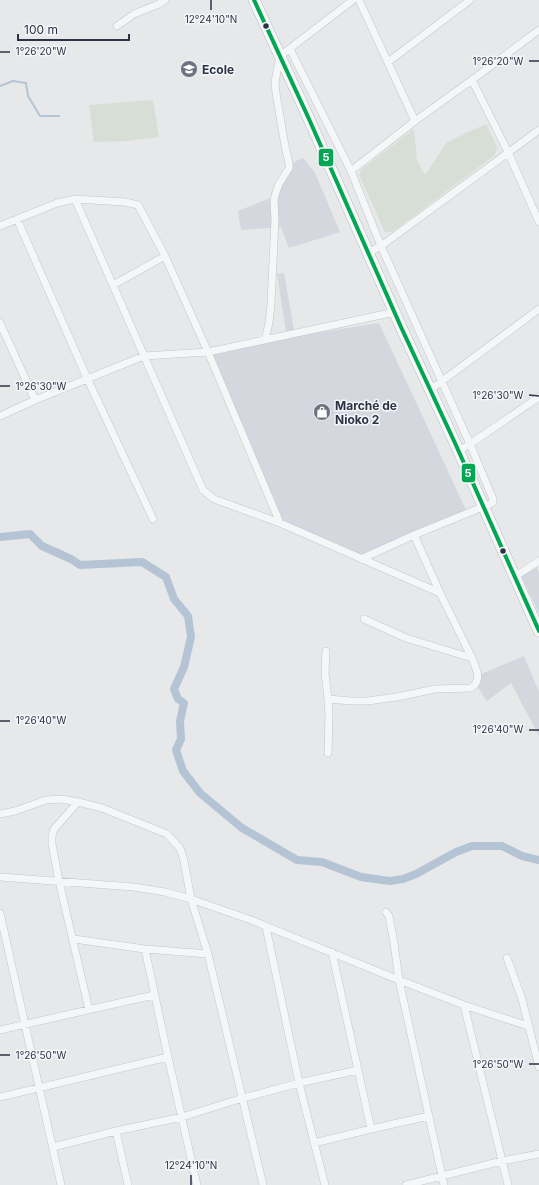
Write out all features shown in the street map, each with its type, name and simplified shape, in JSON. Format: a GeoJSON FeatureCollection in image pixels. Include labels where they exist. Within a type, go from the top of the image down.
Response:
{"type":"FeatureCollection","features":[{"type":"Feature","properties":{"kind":"highway"},"geometry":{"type":"LineString","coordinates":[[254,0],[539,631]]}},
{"type":"Feature","properties":{"kind":"street"},"geometry":{"type":"LineString","coordinates":[[116,26],[134,14],[165,0]]}},
{"type":"Feature","properties":{"kind":"street"},"geometry":{"type":"LineString","coordinates":[[265,340],[269,323],[271,300],[275,220],[274,200],[279,184],[289,168],[275,82],[280,56],[353,0]]}},
{"type":"Feature","properties":{"kind":"street"},"geometry":{"type":"LineString","coordinates":[[359,0],[415,121]]}},
{"type":"Feature","properties":{"kind":"street"},"geometry":{"type":"LineString","coordinates":[[388,62],[470,0]]}},
{"type":"Feature","properties":{"kind":"street"},"geometry":{"type":"LineString","coordinates":[[351,171],[415,121],[539,30]]}},
{"type":"Feature","properties":{"kind":"street"},"geometry":{"type":"LineString","coordinates":[[290,49],[351,171],[381,246],[493,498],[493,502],[483,507],[414,535],[361,559]]}},
{"type":"Feature","properties":{"kind":"street"},"geometry":{"type":"LineString","coordinates":[[472,80],[508,152],[539,222]]}},
{"type":"Feature","properties":{"kind":"street"},"geometry":{"type":"LineString","coordinates":[[368,253],[381,246],[539,130]]}},
{"type":"Feature","properties":{"kind":"street"},"geometry":{"type":"LineString","coordinates":[[75,199],[203,490],[214,499],[280,523],[440,593]]}},
{"type":"Feature","properties":{"kind":"street"},"geometry":{"type":"LineString","coordinates":[[0,226],[57,203],[75,199],[125,202],[138,205],[165,256],[208,352],[280,523]]}},
{"type":"Feature","properties":{"kind":"street"},"geometry":{"type":"LineString","coordinates":[[17,219],[87,378],[153,519]]}},
{"type":"Feature","properties":{"kind":"street"},"geometry":{"type":"LineString","coordinates":[[113,285],[165,256]]}},
{"type":"Feature","properties":{"kind":"street"},"geometry":{"type":"LineString","coordinates":[[430,390],[539,309]]}},
{"type":"Feature","properties":{"kind":"street"},"geometry":{"type":"LineString","coordinates":[[0,416],[87,378],[144,356],[208,352],[395,312]]}},
{"type":"Feature","properties":{"kind":"street"},"geometry":{"type":"LineString","coordinates":[[0,323],[35,400]]}},
{"type":"Feature","properties":{"kind":"street"},"geometry":{"type":"LineString","coordinates":[[458,451],[539,397]]}},
{"type":"Feature","properties":{"kind":"street"},"geometry":{"type":"LineString","coordinates":[[328,699],[368,701],[435,689],[471,688],[475,685],[478,677],[472,658],[440,593],[414,535]]}},
{"type":"Feature","properties":{"kind":"street"},"geometry":{"type":"LineString","coordinates":[[514,576],[539,561]]}},
{"type":"Feature","properties":{"kind":"street"},"geometry":{"type":"LineString","coordinates":[[364,619],[406,638],[472,658]]}},
{"type":"Feature","properties":{"kind":"street"},"geometry":{"type":"LineString","coordinates":[[326,651],[325,673],[329,714],[328,753]]}},
{"type":"Feature","properties":{"kind":"street"},"geometry":{"type":"LineString","coordinates":[[0,814],[16,811],[46,800],[61,799],[78,802],[102,808],[167,834],[180,848],[191,899],[208,954],[263,1185]]}},
{"type":"Feature","properties":{"kind":"street"},"geometry":{"type":"LineString","coordinates":[[78,802],[54,829],[52,844],[89,1010]]}},
{"type":"Feature","properties":{"kind":"street"},"geometry":{"type":"LineString","coordinates":[[0,876],[134,887],[165,892],[191,899],[251,920],[399,980],[528,1026]]}},
{"type":"Feature","properties":{"kind":"street"},"geometry":{"type":"LineString","coordinates":[[386,912],[389,916],[399,980],[444,1185]]}},
{"type":"Feature","properties":{"kind":"street"},"geometry":{"type":"LineString","coordinates":[[0,913],[38,1088],[61,1185]]}},
{"type":"Feature","properties":{"kind":"street"},"geometry":{"type":"LineString","coordinates":[[266,927],[299,1083],[325,1185]]}},
{"type":"Feature","properties":{"kind":"street"},"geometry":{"type":"LineString","coordinates":[[74,939],[145,949],[208,954]]}},
{"type":"Feature","properties":{"kind":"street"},"geometry":{"type":"LineString","coordinates":[[145,949],[197,1185]]}},
{"type":"Feature","properties":{"kind":"street"},"geometry":{"type":"LineString","coordinates":[[332,952],[371,1129]]}},
{"type":"Feature","properties":{"kind":"street"},"geometry":{"type":"LineString","coordinates":[[507,958],[522,999],[539,1067]]}},
{"type":"Feature","properties":{"kind":"street"},"geometry":{"type":"LineString","coordinates":[[0,1030],[154,995]]}},
{"type":"Feature","properties":{"kind":"street"},"geometry":{"type":"LineString","coordinates":[[464,1004],[508,1185]]}},
{"type":"Feature","properties":{"kind":"street"},"geometry":{"type":"LineString","coordinates":[[0,1096],[168,1057]]}},
{"type":"Feature","properties":{"kind":"street"},"geometry":{"type":"LineString","coordinates":[[53,1147],[116,1131],[182,1117],[243,1098],[299,1083],[358,1070]]}},
{"type":"Feature","properties":{"kind":"street"},"geometry":{"type":"LineString","coordinates":[[314,1143],[429,1116]]}},
{"type":"Feature","properties":{"kind":"street"},"geometry":{"type":"LineString","coordinates":[[116,1131],[128,1185]]}},
{"type":"Feature","properties":{"kind":"street"},"geometry":{"type":"LineString","coordinates":[[406,1185],[502,1161],[539,1154]]}},
{"type":"Feature","properties":{"kind":"shaded area"},"geometry":{"type":"Polygon","coordinates":[[[153,100],[159,137],[127,141],[94,142],[89,105],[153,100]]]}},
{"type":"Feature","properties":{"kind":"shaded area"},"geometry":{"type":"Polygon","coordinates":[[[486,124],[497,147],[495,155],[392,232],[385,232],[359,175],[362,169],[414,129],[417,160],[425,175],[447,142],[486,124]]]}},
{"type":"Feature","properties":{"kind":"shaded area"},"geometry":{"type":"Polygon","coordinates":[[[303,158],[315,173],[340,232],[289,248],[281,227],[241,230],[238,211],[278,195],[280,183],[294,162],[303,158]]]}},
{"type":"Feature","properties":{"kind":"shaded area"},"geometry":{"type":"Polygon","coordinates":[[[284,273],[294,330],[286,331],[277,274],[284,273]]]}},
{"type":"Feature","properties":{"kind":"shaded area"},"geometry":{"type":"Polygon","coordinates":[[[379,323],[468,514],[362,561],[286,530],[205,351],[379,323]]]}},
{"type":"Feature","properties":{"kind":"shaded area"},"geometry":{"type":"Polygon","coordinates":[[[535,564],[539,573],[539,613],[520,573],[535,564]]]}},
{"type":"Feature","properties":{"kind":"shaded area"},"geometry":{"type":"Polygon","coordinates":[[[524,656],[539,692],[539,736],[511,683],[487,701],[477,686],[481,682],[481,674],[524,656]]]}},
{"type":"Feature","properties":{"kind":"waterway"},"geometry":{"type":"LineString","coordinates":[[0,86],[13,81],[26,83],[28,96],[40,116],[59,116]]}},
{"type":"Feature","properties":{"kind":"waterway"},"geometry":{"type":"LineString","coordinates":[[0,537],[30,534],[42,546],[71,559],[80,565],[142,562],[166,577],[174,599],[188,616],[191,637],[184,667],[174,689],[178,699],[184,703],[180,721],[181,739],[176,750],[183,771],[200,793],[242,828],[297,860],[322,862],[361,877],[390,881],[403,879],[416,874],[456,852],[472,846],[502,846],[522,856],[539,860]]}},
{"type":"Feature","properties":{"kind":"transit line","name":"5"},"geometry":{"type":"LineString","coordinates":[[254,0],[539,631]]}},
{"type":"Feature","properties":{"kind":"place","name":"Ecole"},"geometry":{"type":"Point","coordinates":[189,69]}},
{"type":"Feature","properties":{"kind":"place","name":"Marché de Nioko 2"},"geometry":{"type":"Point","coordinates":[322,412]}}]}
